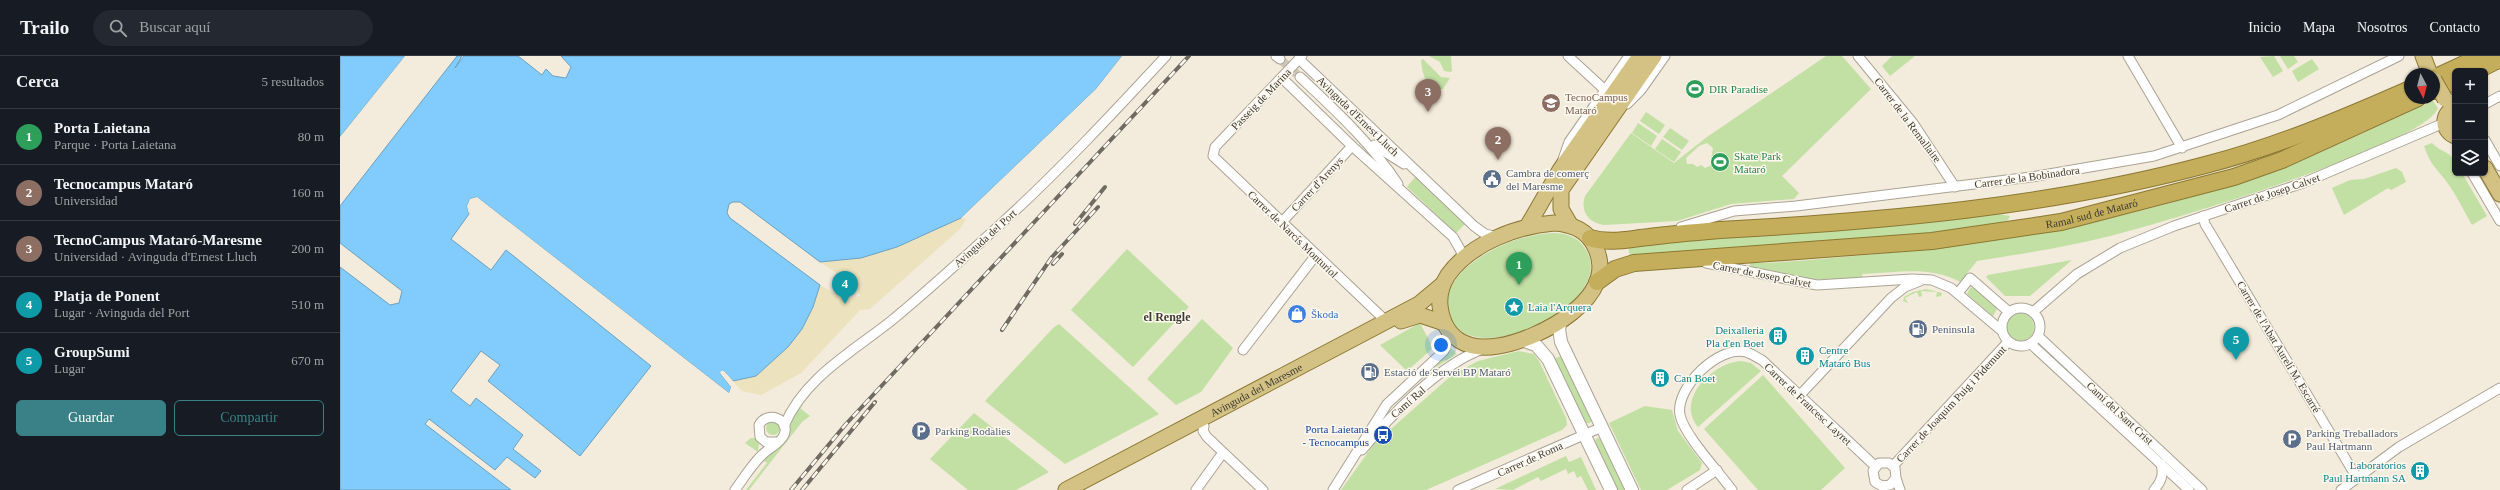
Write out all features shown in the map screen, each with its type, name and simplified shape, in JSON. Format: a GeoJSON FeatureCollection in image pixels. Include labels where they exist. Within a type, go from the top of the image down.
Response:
{"type":"FeatureCollection","features":[{"type":"Feature","properties":{"kind":"highway"},"geometry":{"type":"LineString","coordinates":[[2439,68],[2481,56]]}},
{"type":"Feature","properties":{"kind":"highway"},"geometry":{"type":"LineString","coordinates":[[2482,68],[2500,59]]}},
{"type":"Feature","properties":{"kind":"highway","name":"Ramal sud de Mataró"},"geometry":{"type":"LineString","coordinates":[[1590,238],[1608,241],[1746,229],[1830,224],[2012,204],[2110,187],[2218,162],[2304,134],[2404,92]]}},
{"type":"Feature","properties":{"kind":"highway"},"geometry":{"type":"LineString","coordinates":[[2449,118],[2452,96]]}},
{"type":"Feature","properties":{"kind":"highway","name":"Ramal sud de Mataró"},"geometry":{"type":"LineString","coordinates":[[1597,282],[1608,273],[1628,264],[1932,241],[2054,223],[2103,212],[2234,177],[2282,160],[2405,104]]}},
{"type":"Feature","properties":{"kind":"main road"},"geometry":{"type":"LineString","coordinates":[[1527,228],[1560,170],[1640,56]]}},
{"type":"Feature","properties":{"kind":"main road"},"geometry":{"type":"LineString","coordinates":[[1571,226],[1561,209],[1562,190],[1654,56]]}},
{"type":"Feature","properties":{"kind":"main road"},"geometry":{"type":"LineString","coordinates":[[2415,56],[2426,68]]}},
{"type":"Feature","properties":{"kind":"main road"},"geometry":{"type":"LineString","coordinates":[[2440,97],[2449,118]]}},
{"type":"Feature","properties":{"kind":"main road"},"geometry":{"type":"LineString","coordinates":[[2488,173],[2500,194]]}},
{"type":"Feature","properties":{"kind":"main road"},"geometry":{"type":"LineString","coordinates":[[1554,223],[1571,226],[1590,238],[1596,248],[1600,262],[1597,282],[1585,300],[1561,321],[1521,340],[1489,347],[1465,343],[1445,326],[1440,301],[1443,284],[1462,261],[1500,237],[1527,228],[1554,223]]}},
{"type":"Feature","properties":{"kind":"main road","name":"Avinguda del Maresme"},"geometry":{"type":"LineString","coordinates":[[1066,490],[1419,304],[1443,284]]}},
{"type":"Feature","properties":{"kind":"main road","name":"Avinguda del Maresme"},"geometry":{"type":"LineString","coordinates":[[1082,490],[1400,321],[1420,316],[1445,326]]}},
{"type":"Feature","properties":{"kind":"street","name":"Avinguda del Port"},"geometry":{"type":"LineString","coordinates":[[774,417],[792,407],[826,371],[902,311],[1018,208],[1166,56]]}},
{"type":"Feature","properties":{"kind":"street"},"geometry":{"type":"LineString","coordinates":[[1568,56],[1606,91]]}},
{"type":"Feature","properties":{"kind":"street"},"geometry":{"type":"LineString","coordinates":[[1560,170],[1565,150],[1569,142],[1629,56]]}},
{"type":"Feature","properties":{"kind":"street"},"geometry":{"type":"LineString","coordinates":[[1613,114],[1641,90],[1666,56]]}},
{"type":"Feature","properties":{"kind":"street","name":"Carrer de la Remallaire"},"geometry":{"type":"LineString","coordinates":[[1858,56],[1913,123],[1955,187]]}},
{"type":"Feature","properties":{"kind":"street"},"geometry":{"type":"LineString","coordinates":[[2128,56],[2182,148]]}},
{"type":"Feature","properties":{"kind":"street","name":"Carrer de la Bobinadora"},"geometry":{"type":"LineString","coordinates":[[1638,238],[1653,232],[1692,225],[1734,211],[1796,206],[2097,168],[2182,148],[2278,115],[2399,56]]}},
{"type":"Feature","properties":{"kind":"street","name":"Passeig de Marina"},"geometry":{"type":"LineString","coordinates":[[1219,142],[1300,58]]}},
{"type":"Feature","properties":{"kind":"street","name":"Avinguda d'Ernest Lluch"},"geometry":{"type":"LineString","coordinates":[[1300,58],[1480,231],[1500,237]]}},
{"type":"Feature","properties":{"kind":"street","name":"Avinguda d'Ernest Lluch"},"geometry":{"type":"LineString","coordinates":[[1282,78],[1390,182],[1401,189],[1453,237],[1461,251],[1462,261]]}},
{"type":"Feature","properties":{"kind":"street","name":"Avinguda d'Ernest Lluch"},"geometry":{"type":"LineString","coordinates":[[1300,78],[1360,135],[1381,159],[1401,189]]}},
{"type":"Feature","properties":{"kind":"street"},"geometry":{"type":"LineString","coordinates":[[2488,102],[2500,96]]}},
{"type":"Feature","properties":{"kind":"street","name":"Carrer de Josep Calvet"},"geometry":{"type":"LineString","coordinates":[[2033,312],[2059,288],[2099,260],[2143,237],[2303,184],[2449,118]]}},
{"type":"Feature","properties":{"kind":"street","name":"Avinguda d'Ernest Lluch"},"geometry":{"type":"LineString","coordinates":[[1360,135],[1417,172]]}},
{"type":"Feature","properties":{"kind":"street","name":"Carrer de Narcís Monturiol"},"geometry":{"type":"LineString","coordinates":[[1219,142],[1213,152],[1216,160],[1386,321]]}},
{"type":"Feature","properties":{"kind":"street"},"geometry":{"type":"LineString","coordinates":[[2488,145],[2500,166]]}},
{"type":"Feature","properties":{"kind":"street","name":"Carrer d'Arenys"},"geometry":{"type":"LineString","coordinates":[[1282,222],[1352,146]]}},
{"type":"Feature","properties":{"kind":"street"},"geometry":{"type":"LineString","coordinates":[[2474,176],[2500,221]]}},
{"type":"Feature","properties":{"kind":"street","name":"Carrer de l'Abat Aurelí M. Escarré"},"geometry":{"type":"LineString","coordinates":[[2203,216],[2205,224],[2357,478]]}},
{"type":"Feature","properties":{"kind":"street"},"geometry":{"type":"LineString","coordinates":[[1243,350],[1316,255]]}},
{"type":"Feature","properties":{"kind":"street","name":"Carrer de Josep Calvet"},"geometry":{"type":"LineString","coordinates":[[1677,260],[1739,268],[1804,284],[1870,282],[1893,279],[1923,280],[1942,283],[1958,293]]}},
{"type":"Feature","properties":{"kind":"street"},"geometry":{"type":"LineString","coordinates":[[2002,331],[2002,320],[2009,312],[2018,308],[2033,312],[2040,321],[2038,336],[2030,344],[2020,346],[2008,342],[2002,331],[1958,293],[1970,278],[2009,312]]}},
{"type":"Feature","properties":{"kind":"street"},"geometry":{"type":"LineString","coordinates":[[1800,395],[1891,298],[1906,287],[1923,280]]}},
{"type":"Feature","properties":{"kind":"street","name":"Carrer de Josep Calvet"},"geometry":{"type":"LineString","coordinates":[[1870,282],[1892,285],[1894,292],[1891,298]]}},
{"type":"Feature","properties":{"kind":"street"},"geometry":{"type":"LineString","coordinates":[[1561,321],[1559,329],[1561,342],[1632,490]]}},
{"type":"Feature","properties":{"kind":"street","name":"Camí Ral"},"geometry":{"type":"LineString","coordinates":[[1332,490],[1387,404],[1444,351],[1447,341],[1445,326]]}},
{"type":"Feature","properties":{"kind":"street","name":"Camí del Sant Crist"},"geometry":{"type":"LineString","coordinates":[[2038,336],[2202,490]]}},
{"type":"Feature","properties":{"kind":"street"},"geometry":{"type":"LineString","coordinates":[[1521,340],[1536,345],[1545,353],[1611,490]]}},
{"type":"Feature","properties":{"kind":"street","name":"Carrer de Joaquim Puig i Pidemunt"},"geometry":{"type":"LineString","coordinates":[[1893,466],[2008,342]]}},
{"type":"Feature","properties":{"kind":"street","name":"Camí del Sant Crist"},"geometry":{"type":"LineString","coordinates":[[2030,344],[2189,490]]}},
{"type":"Feature","properties":{"kind":"street","name":"Camí Ral"},"geometry":{"type":"LineString","coordinates":[[1342,474],[1380,428],[1396,412],[1455,363],[1470,354],[1489,347]]}},
{"type":"Feature","properties":{"kind":"street","name":"Carrer de Francesc Layret"},"geometry":{"type":"LineString","coordinates":[[1717,470],[1686,430],[1680,414],[1682,396],[1695,376],[1722,356],[1746,352],[1762,360],[1876,466]]}},
{"type":"Feature","properties":{"kind":"street"},"geometry":{"type":"LineString","coordinates":[[2341,490],[2399,447],[2500,388]]}},
{"type":"Feature","properties":{"kind":"street","name":"Avinguda del Port"},"geometry":{"type":"LineString","coordinates":[[784,426],[792,407]]}},
{"type":"Feature","properties":{"kind":"street"},"geometry":{"type":"LineString","coordinates":[[734,490],[761,455],[776,442],[784,434],[784,426],[780,420],[774,417],[765,418],[759,425],[758,434],[763,440],[769,443],[776,442]]}},
{"type":"Feature","properties":{"kind":"street"},"geometry":{"type":"LineString","coordinates":[[1204,426],[1204,434],[1222,454],[1263,490]]}},
{"type":"Feature","properties":{"kind":"street","name":"Carrer de Roma"},"geometry":{"type":"LineString","coordinates":[[1458,490],[1602,427]]}},
{"type":"Feature","properties":{"kind":"street"},"geometry":{"type":"LineString","coordinates":[[761,455],[763,440]]}},
{"type":"Feature","properties":{"kind":"street"},"geometry":{"type":"LineString","coordinates":[[1196,490],[1222,454]]}},
{"type":"Feature","properties":{"kind":"street"},"geometry":{"type":"LineString","coordinates":[[1896,478],[1886,486],[1874,487],[1872,476],[1876,466],[1884,462],[1893,466],[1900,490]]}},
{"type":"Feature","properties":{"kind":"street"},"geometry":{"type":"LineString","coordinates":[[2156,487],[2162,474],[2161,464]]}},
{"type":"Feature","properties":{"kind":"street"},"geometry":{"type":"LineString","coordinates":[[1687,490],[1717,470],[1732,490]]}},
{"type":"Feature","properties":{"kind":"street"},"geometry":{"type":"LineString","coordinates":[[2156,487],[2168,479],[2178,479]]}},
{"type":"Feature","properties":{"kind":"green space"},"geometry":{"type":"Polygon","coordinates":[[[1429,56],[1451,56],[1452,72],[1444,71],[1440,62],[1429,56]]]}},
{"type":"Feature","properties":{"kind":"green space"},"geometry":{"type":"Polygon","coordinates":[[[1826,56],[1842,56],[1871,89],[1782,176],[1799,193],[1794,199],[1731,204],[1677,221],[1604,225],[1594,222],[1587,215],[1584,207],[1585,196],[1631,133],[1674,163],[1707,137],[1826,56]],[[1707,143],[1699,146],[1686,158],[1687,164],[1693,164],[1697,167],[1701,165],[1705,168],[1710,166],[1713,148],[1707,143]]]}},
{"type":"Feature","properties":{"kind":"green space"},"geometry":{"type":"Polygon","coordinates":[[[1892,56],[1915,56],[1890,76],[1882,66],[1892,56]]]}},
{"type":"Feature","properties":{"kind":"green space"},"geometry":{"type":"Polygon","coordinates":[[[2274,56],[2283,71],[2273,77],[2260,57],[2274,56]]]}},
{"type":"Feature","properties":{"kind":"green space"},"geometry":{"type":"Polygon","coordinates":[[[2280,56],[2294,56],[2298,62],[2288,69],[2280,56]]]}},
{"type":"Feature","properties":{"kind":"green space"},"geometry":{"type":"Polygon","coordinates":[[[1423,59],[1441,77],[1450,78],[1443,89],[1434,89],[1428,83],[1422,68],[1421,60],[1423,59]]]}},
{"type":"Feature","properties":{"kind":"green space"},"geometry":{"type":"Polygon","coordinates":[[[2312,59],[2319,69],[2298,82],[2292,71],[2312,59]]]}},
{"type":"Feature","properties":{"kind":"green space"},"geometry":{"type":"Polygon","coordinates":[[[2426,104],[2435,104],[2438,108],[2422,124],[2387,142],[2284,183],[2130,231],[2071,245],[1977,261],[1960,282],[1936,273],[1912,271],[1862,274],[1863,278],[1805,280],[1749,266],[1751,263],[1802,261],[1953,246],[2003,239],[2101,220],[2198,195],[2246,180],[2294,163],[2426,104]]]}},
{"type":"Feature","properties":{"kind":"green space"},"geometry":{"type":"Polygon","coordinates":[[[1646,112],[1665,125],[1659,134],[1640,121],[1646,112]]]}},
{"type":"Feature","properties":{"kind":"green space"},"geometry":{"type":"Polygon","coordinates":[[[1638,123],[1657,136],[1651,146],[1632,133],[1638,123]]]}},
{"type":"Feature","properties":{"kind":"green space"},"geometry":{"type":"Polygon","coordinates":[[[1670,128],[1689,141],[1682,150],[1663,137],[1670,128]]]}},
{"type":"Feature","properties":{"kind":"green space"},"geometry":{"type":"Polygon","coordinates":[[[1662,139],[1681,152],[1674,162],[1655,149],[1662,139]]]}},
{"type":"Feature","properties":{"kind":"green space"},"geometry":{"type":"Polygon","coordinates":[[[2432,143],[2449,154],[2452,158],[2452,176],[2464,176],[2487,216],[2472,225],[2453,191],[2429,158],[2424,146],[2432,143]]]}},
{"type":"Feature","properties":{"kind":"green space"},"geometry":{"type":"Polygon","coordinates":[[[2396,168],[2402,172],[2406,182],[2391,190],[2388,188],[2344,215],[2332,188],[2350,180],[2364,179],[2396,168]]]}},
{"type":"Feature","properties":{"kind":"green space"},"geometry":{"type":"Polygon","coordinates":[[[1415,177],[1465,224],[1456,233],[1407,187],[1415,177]]]}},
{"type":"Feature","properties":{"kind":"green space"},"geometry":{"type":"Polygon","coordinates":[[[1998,214],[2010,216],[2008,220],[1973,231],[1630,258],[1628,245],[1998,214]]]}},
{"type":"Feature","properties":{"kind":"green space"},"geometry":{"type":"Polygon","coordinates":[[[1553,233],[1567,235],[1580,242],[1586,250],[1591,269],[1583,288],[1567,306],[1545,321],[1520,332],[1494,338],[1472,336],[1455,326],[1448,313],[1447,301],[1450,288],[1468,266],[1492,250],[1521,238],[1553,233]]]}},
{"type":"Feature","properties":{"kind":"green space"},"geometry":{"type":"Polygon","coordinates":[[[1127,249],[1189,307],[1133,367],[1071,310],[1127,249]]]}},
{"type":"Feature","properties":{"kind":"green space"},"geometry":{"type":"Polygon","coordinates":[[[2072,260],[2030,296],[2005,296],[1986,277],[1988,275],[2072,260]]]}},
{"type":"Feature","properties":{"kind":"green space"},"geometry":{"type":"Polygon","coordinates":[[[1974,287],[1997,309],[1993,316],[1967,294],[1970,288],[1974,287]]]}},
{"type":"Feature","properties":{"kind":"green space"},"geometry":{"type":"Polygon","coordinates":[[[1926,289],[1942,293],[1941,296],[1936,297],[1937,292],[1921,291],[1922,296],[1919,297],[1917,292],[1905,298],[1908,303],[1903,301],[1904,297],[1913,292],[1926,289]]]}},
{"type":"Feature","properties":{"kind":"green space"},"geometry":{"type":"Polygon","coordinates":[[[2020,313],[2030,317],[2034,327],[2030,337],[2020,341],[2010,337],[2006,327],[2010,317],[2020,313]]]}},
{"type":"Feature","properties":{"kind":"green space"},"geometry":{"type":"Polygon","coordinates":[[[1202,319],[1233,348],[1201,392],[1176,405],[1147,379],[1202,319]]]}},
{"type":"Feature","properties":{"kind":"green space"},"geometry":{"type":"Polygon","coordinates":[[[1420,323],[1433,348],[1407,371],[1380,345],[1420,323]]]}},
{"type":"Feature","properties":{"kind":"green space"},"geometry":{"type":"Polygon","coordinates":[[[1059,324],[1159,414],[1065,464],[985,401],[1054,327],[1059,324]]]}},
{"type":"Feature","properties":{"kind":"green space"},"geometry":{"type":"Polygon","coordinates":[[[2040,344],[2154,450],[2154,451],[2039,346],[2040,344]]]}},
{"type":"Feature","properties":{"kind":"green space"},"geometry":{"type":"Polygon","coordinates":[[[1451,348],[1457,354],[1425,374],[1449,349],[1451,348]]]}},
{"type":"Feature","properties":{"kind":"green space"},"geometry":{"type":"Polygon","coordinates":[[[1519,351],[1534,354],[1539,361],[1566,418],[1567,425],[1562,430],[1426,490],[1341,490],[1374,444],[1452,375],[1478,361],[1519,351]]]}},
{"type":"Feature","properties":{"kind":"green space"},"geometry":{"type":"Polygon","coordinates":[[[1561,356],[1592,419],[1590,423],[1585,423],[1554,359],[1561,356]]]}},
{"type":"Feature","properties":{"kind":"green space"},"geometry":{"type":"Polygon","coordinates":[[[1741,361],[1751,363],[1761,371],[1698,427],[1692,416],[1691,406],[1694,395],[1700,385],[1719,368],[1730,363],[1741,361]]]}},
{"type":"Feature","properties":{"kind":"green space"},"geometry":{"type":"Polygon","coordinates":[[[1763,375],[1845,468],[1821,490],[1758,490],[1704,429],[1763,375]]]}},
{"type":"Feature","properties":{"kind":"green space"},"geometry":{"type":"Polygon","coordinates":[[[801,404],[803,405],[800,408],[810,416],[802,422],[749,490],[746,490],[767,463],[763,460],[787,437],[794,415],[801,404]]]}},
{"type":"Feature","properties":{"kind":"green space"},"geometry":{"type":"Polygon","coordinates":[[[1645,406],[1672,410],[1678,431],[1702,463],[1700,470],[1667,490],[1641,490],[1609,423],[1645,406]]]}},
{"type":"Feature","properties":{"kind":"green space"},"geometry":{"type":"Polygon","coordinates":[[[974,413],[1049,472],[1016,490],[968,490],[930,459],[974,413]]]}},
{"type":"Feature","properties":{"kind":"green space"},"geometry":{"type":"Polygon","coordinates":[[[773,421],[778,423],[780,428],[778,433],[773,435],[768,433],[766,428],[768,423],[773,421]]]}},
{"type":"Feature","properties":{"kind":"green space"},"geometry":{"type":"Polygon","coordinates":[[[751,438],[756,438],[759,442],[758,452],[745,443],[751,438]]]}},
{"type":"Feature","properties":{"kind":"green space"},"geometry":{"type":"Polygon","coordinates":[[[1597,438],[1601,439],[1625,490],[1617,490],[1594,442],[1597,438]]]}},
{"type":"Feature","properties":{"kind":"green space"},"geometry":{"type":"Polygon","coordinates":[[[1566,456],[1569,462],[1581,457],[1596,490],[1588,490],[1581,476],[1577,478],[1574,471],[1568,474],[1566,469],[1541,481],[1538,477],[1513,490],[1495,489],[1566,456]]]}},
{"type":"Feature","properties":{"kind":"sand"},"geometry":{"type":"Polygon","coordinates":[[[961,218],[966,219],[960,229],[870,309],[860,310],[801,373],[761,395],[742,391],[733,381],[756,376],[788,347],[802,328],[813,307],[820,285],[845,300],[860,296],[857,287],[820,262],[861,258],[897,247],[961,218]]]}},
{"type":"Feature","properties":{"kind":"water"},"geometry":{"type":"Polygon","coordinates":[[[340,56],[405,56],[340,137],[340,56]]]}},
{"type":"Feature","properties":{"kind":"water"},"geometry":{"type":"Polygon","coordinates":[[[457,56],[462,56],[455,68],[464,56],[518,56],[542,75],[546,69],[553,76],[566,78],[571,67],[561,56],[1122,56],[1096,89],[961,218],[897,247],[861,258],[820,262],[740,202],[733,202],[729,204],[727,213],[730,218],[820,285],[813,307],[802,329],[788,347],[756,376],[733,381],[724,371],[720,373],[731,387],[729,393],[477,197],[470,199],[467,206],[469,214],[451,239],[491,270],[506,250],[651,366],[580,456],[488,381],[500,365],[481,351],[451,391],[470,406],[476,398],[523,435],[513,449],[541,471],[535,478],[507,457],[495,470],[429,419],[425,424],[511,490],[340,490],[340,267],[390,305],[399,303],[402,291],[340,243],[340,206],[457,56]]]}},
{"type":"Feature","properties":{"kind":"pier"},"geometry":{"type":"Polygon","coordinates":[[[405,56],[407,57],[340,139],[340,137],[405,56]]]}},
{"type":"Feature","properties":{"kind":"pier"},"geometry":{"type":"Polygon","coordinates":[[[1122,56],[1123,57],[1098,90],[1025,161],[963,218],[961,218],[1096,89],[1122,56]]]}},
{"type":"Feature","properties":{"kind":"pier"},"geometry":{"type":"Polygon","coordinates":[[[477,197],[729,393],[731,387],[720,373],[721,371],[724,371],[735,383],[723,373],[733,386],[733,391],[729,395],[724,393],[476,199],[471,200],[469,214],[467,206],[470,199],[477,197]]]}},
{"type":"Feature","properties":{"kind":"tunnel"},"geometry":{"type":"LineString","coordinates":[[1280,59],[1300,77]]}},
{"type":"Feature","properties":{"kind":"railway"},"geometry":{"type":"LineString","coordinates":[[791,490],[846,424],[1189,56]]}},
{"type":"Feature","properties":{"kind":"railway"},"geometry":{"type":"LineString","coordinates":[[1075,224],[1105,187]]}},
{"type":"Feature","properties":{"kind":"railway"},"geometry":{"type":"LineString","coordinates":[[1002,330],[1052,257],[1098,207]]}},
{"type":"Feature","properties":{"kind":"railway"},"geometry":{"type":"LineString","coordinates":[[1053,264],[1062,254]]}},
{"type":"Feature","properties":{"kind":"railway"},"geometry":{"type":"LineString","coordinates":[[802,490],[875,402]]}},
{"type":"Feature","properties":{"kind":"place","name":"DIR Paradise"},"geometry":{"type":"Point","coordinates":[1695,89]}},
{"type":"Feature","properties":{"kind":"place","name":"TecnoCampus Mataró"},"geometry":{"type":"Point","coordinates":[1551,103]}},
{"type":"Feature","properties":{"kind":"place","name":"TecnoCampus Mataró-Maresme"},"geometry":{"type":"Point","coordinates":[1428,112]}},
{"type":"Feature","properties":{"kind":"place","name":"Tecnocampus Mataró"},"geometry":{"type":"Point","coordinates":[1498,160]}},
{"type":"Feature","properties":{"kind":"place","name":"Skate Park Mataró"},"geometry":{"type":"Point","coordinates":[1720,162]}},
{"type":"Feature","properties":{"kind":"place","name":"Cambra de comerç del Maresme"},"geometry":{"type":"Point","coordinates":[1492,179]}},
{"type":"Feature","properties":{"kind":"place","name":"Porta Laietana"},"geometry":{"type":"Point","coordinates":[1519,285]}},
{"type":"Feature","properties":{"kind":"place","name":"Platja de Ponent"},"geometry":{"type":"Point","coordinates":[845,304]}},
{"type":"Feature","properties":{"kind":"place","name":"Laia l'Arquera"},"geometry":{"type":"Point","coordinates":[1514,307]}},
{"type":"Feature","properties":{"kind":"place","name":"Škoda"},"geometry":{"type":"Point","coordinates":[1297,314]}},
{"type":"Feature","properties":{"kind":"place","name":"Peninsula"},"geometry":{"type":"Point","coordinates":[1918,329]}},
{"type":"Feature","properties":{"kind":"place","name":"Deixalleria Pla d'en Boet"},"geometry":{"type":"Point","coordinates":[1778,336]}},
{"type":"Feature","properties":{"kind":"place","name":"Centre Mataró Bus"},"geometry":{"type":"Point","coordinates":[1805,356]}},
{"type":"Feature","properties":{"kind":"place","name":"GroupSumi"},"geometry":{"type":"Point","coordinates":[2236,360]}},
{"type":"Feature","properties":{"kind":"place","name":"Estació de Servei BP Mataró"},"geometry":{"type":"Point","coordinates":[1370,372]}},
{"type":"Feature","properties":{"kind":"place","name":"Can Boet"},"geometry":{"type":"Point","coordinates":[1660,378]}},
{"type":"Feature","properties":{"kind":"place","name":"Parking Rodalies"},"geometry":{"type":"Point","coordinates":[921,431]}},
{"type":"Feature","properties":{"kind":"place","name":"Porta Laietana - Tecnocampus"},"geometry":{"type":"Point","coordinates":[1383,435]}},
{"type":"Feature","properties":{"kind":"place","name":"Parking Treballadors Paul Hartmann"},"geometry":{"type":"Point","coordinates":[2292,439]}},
{"type":"Feature","properties":{"kind":"place","name":"Laboratorios Paul Hartmann SA"},"geometry":{"type":"Point","coordinates":[2420,471]}},
{"type":"Feature","properties":{"kind":"district","name":"el Rengle"},"geometry":{"type":"Point","coordinates":[1167,317]}}]}
